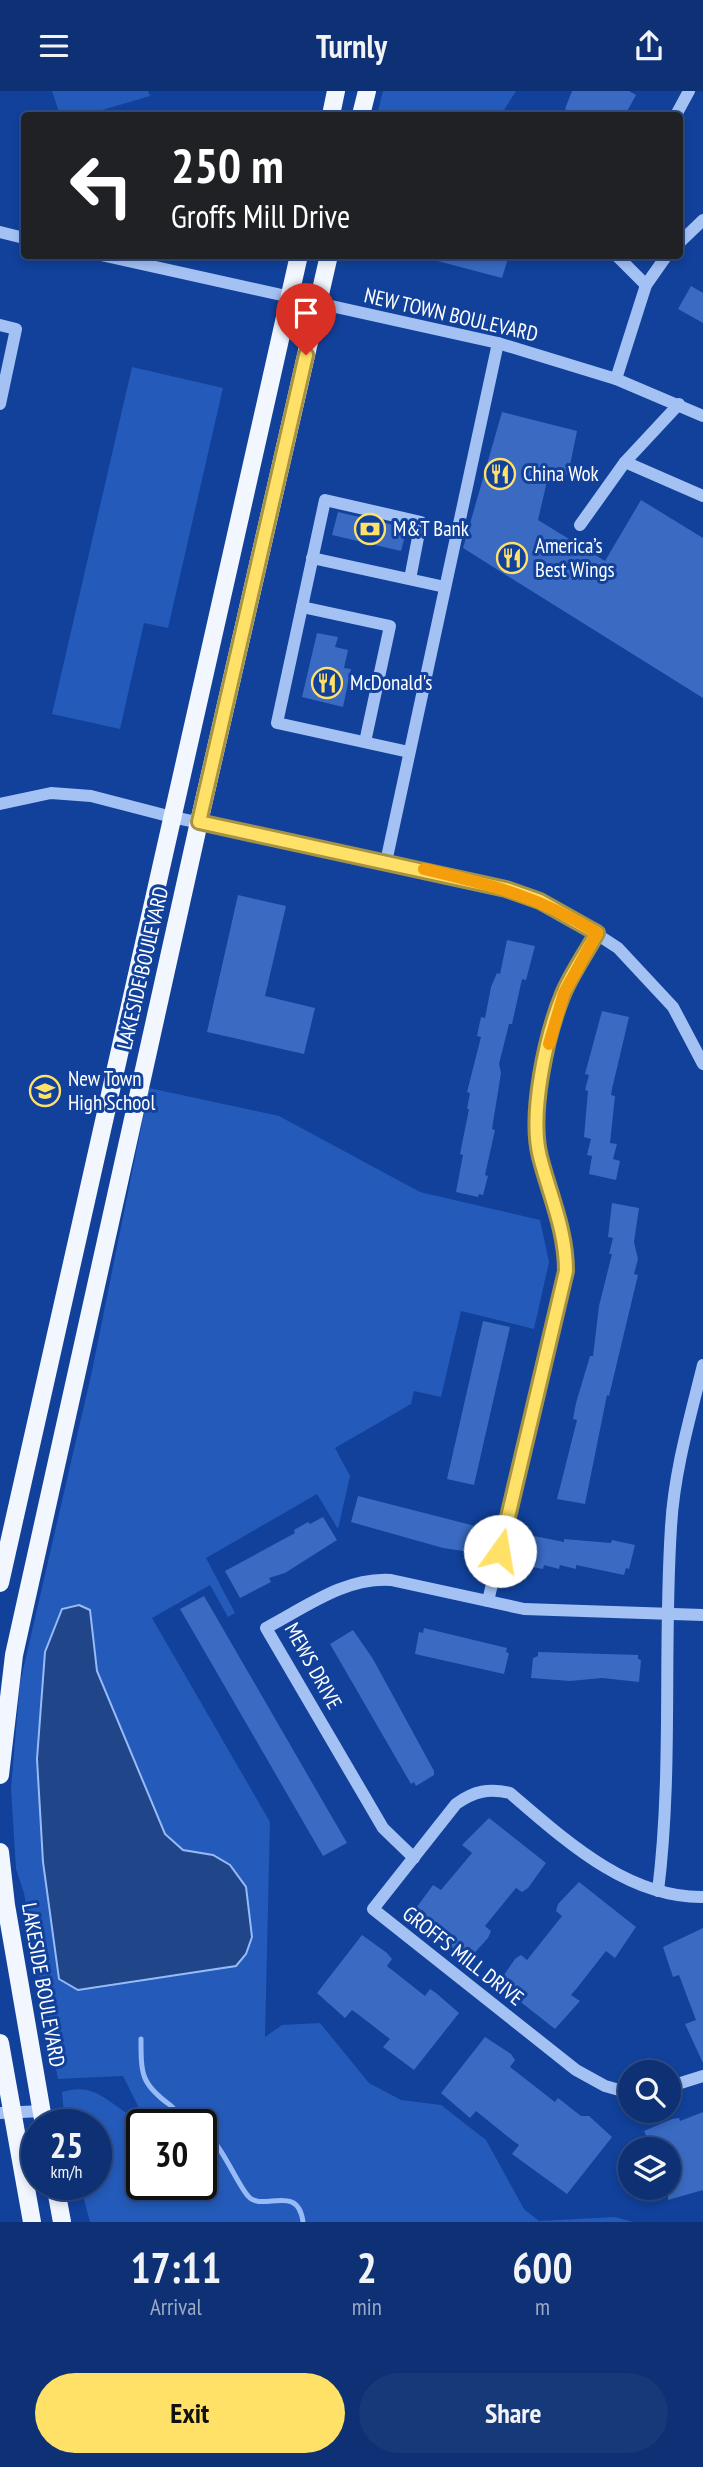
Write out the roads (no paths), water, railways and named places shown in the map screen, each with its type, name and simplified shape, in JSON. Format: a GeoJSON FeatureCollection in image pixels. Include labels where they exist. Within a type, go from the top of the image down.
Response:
{"type":"FeatureCollection","features":[{"type":"Feature","properties":{"kind":"main road"},"geometry":{"type":"LineString","coordinates":[[332,112],[336,91]]}},
{"type":"Feature","properties":{"kind":"main road"},"geometry":{"type":"LineString","coordinates":[[362,112],[367,91]]}},
{"type":"Feature","properties":{"kind":"main road","name":"LAKESIDE BOULEVARD"},"geometry":{"type":"LineString","coordinates":[[0,1583],[298,259]]}},
{"type":"Feature","properties":{"kind":"main road","name":"LAKESIDE BOULEVARD"},"geometry":{"type":"LineString","coordinates":[[0,1775],[14,1655],[199,822],[328,259]]}},
{"type":"Feature","properties":{"kind":"main road","name":"LAKESIDE BOULEVARD"},"geometry":{"type":"LineString","coordinates":[[0,1852],[6,1905],[41,2109]]}},
{"type":"Feature","properties":{"kind":"main road"},"geometry":{"type":"LineString","coordinates":[[0,2043],[6,2113],[32,2222]]}},
{"type":"Feature","properties":{"kind":"main road"},"geometry":{"type":"LineString","coordinates":[[58,2200],[62,2222]]}},
{"type":"Feature","properties":{"kind":"street"},"geometry":{"type":"LineString","coordinates":[[678,112],[689,91]]}},
{"type":"Feature","properties":{"kind":"street"},"geometry":{"type":"LineString","coordinates":[[683,239],[703,220]]}},
{"type":"Feature","properties":{"kind":"street"},"geometry":{"type":"LineString","coordinates":[[0,232],[21,237]]}},
{"type":"Feature","properties":{"kind":"street","name":"NEW TOWN BOULEVARD"},"geometry":{"type":"LineString","coordinates":[[118,259],[498,343],[616,379],[703,416]]}},
{"type":"Feature","properties":{"kind":"street"},"geometry":{"type":"LineString","coordinates":[[620,259],[646,285]]}},
{"type":"Feature","properties":{"kind":"street"},"geometry":{"type":"LineString","coordinates":[[616,379],[646,285],[664,259]]}},
{"type":"Feature","properties":{"kind":"street"},"geometry":{"type":"LineString","coordinates":[[0,325],[16,329],[0,404]]}},
{"type":"Feature","properties":{"kind":"street"},"geometry":{"type":"LineString","coordinates":[[386,862],[498,343]]}},
{"type":"Feature","properties":{"kind":"street"},"geometry":{"type":"LineString","coordinates":[[580,524],[625,462],[679,404]]}},
{"type":"Feature","properties":{"kind":"street"},"geometry":{"type":"LineString","coordinates":[[625,462],[703,496]]}},
{"type":"Feature","properties":{"kind":"street"},"geometry":{"type":"LineString","coordinates":[[409,752],[277,723],[325,500],[421,522],[410,579]]}},
{"type":"Feature","properties":{"kind":"street"},"geometry":{"type":"LineString","coordinates":[[312,558],[445,587]]}},
{"type":"Feature","properties":{"kind":"street"},"geometry":{"type":"LineString","coordinates":[[302,607],[390,627],[365,742]]}},
{"type":"Feature","properties":{"kind":"street"},"geometry":{"type":"LineString","coordinates":[[0,804],[51,793],[78,795],[506,889],[540,901],[597,933],[647,977],[673,1007],[699,1045],[703,1064]]}},
{"type":"Feature","properties":{"kind":"street"},"geometry":{"type":"LineString","coordinates":[[488,1601],[566,1271],[563,1232],[540,1157],[535,1115],[553,1023],[564,993],[597,933]]}},
{"type":"Feature","properties":{"kind":"street"},"geometry":{"type":"LineString","coordinates":[[658,1891],[669,1734],[668,1614],[671,1526],[678,1471],[703,1365]]}},
{"type":"Feature","properties":{"kind":"street","name":"MEWS DRIVE"},"geometry":{"type":"LineString","coordinates":[[414,1858],[383,1828],[266,1628],[342,1587],[372,1579],[391,1580],[550,1612],[703,1615]]}},
{"type":"Feature","properties":{"kind":"street","name":"GROFFS MILL DRIVE"},"geometry":{"type":"LineString","coordinates":[[618,2090],[605,2086],[576,2070],[373,1909],[456,1804],[469,1795],[495,1790],[510,1793],[629,1882],[683,1897],[703,1897]]}},
{"type":"Feature","properties":{"kind":"street"},"geometry":{"type":"LineString","coordinates":[[681,2083],[703,2076]]}},
{"type":"Feature","properties":{"kind":"waterway"},"geometry":{"type":"LineString","coordinates":[[141,2039],[141,2061],[148,2084],[174,2109]]}},
{"type":"Feature","properties":{"kind":"waterway"},"geometry":{"type":"LineString","coordinates":[[217,2146],[248,2196],[262,2202],[279,2200],[294,2203],[300,2210],[303,2222]]}},
{"type":"Feature","properties":{"kind":"place","name":"China Wok"},"geometry":{"type":"Point","coordinates":[500,474]}},
{"type":"Feature","properties":{"kind":"place","name":"M&T Bank"},"geometry":{"type":"Point","coordinates":[370,529]}},
{"type":"Feature","properties":{"kind":"place","name":"America’s Best Wings"},"geometry":{"type":"Point","coordinates":[512,558]}},
{"type":"Feature","properties":{"kind":"place","name":"McDonald's"},"geometry":{"type":"Point","coordinates":[327,683]}},
{"type":"Feature","properties":{"kind":"place","name":"New Town High School"},"geometry":{"type":"Point","coordinates":[45,1091]}}]}
